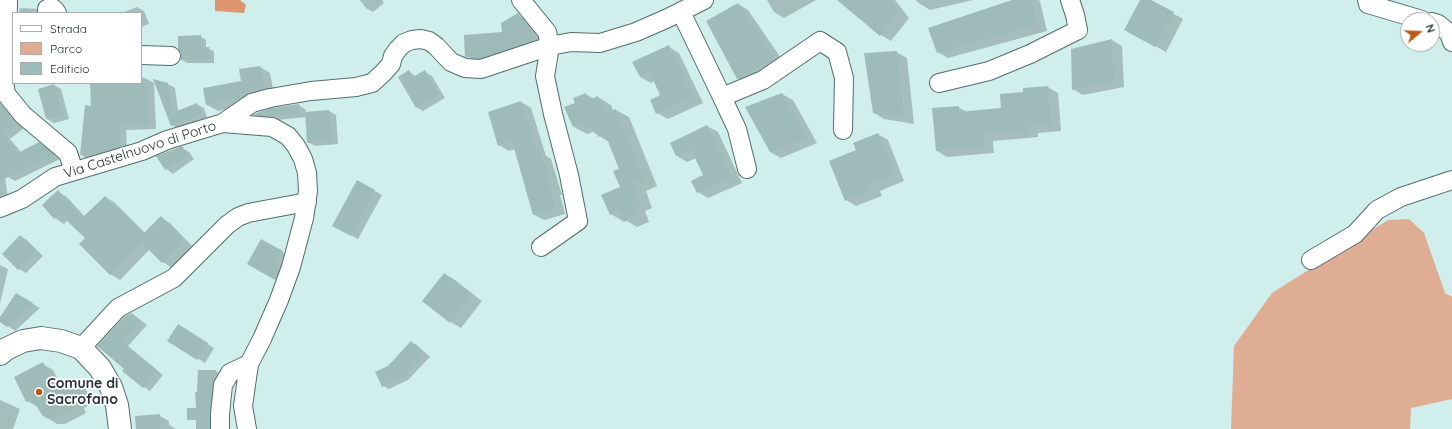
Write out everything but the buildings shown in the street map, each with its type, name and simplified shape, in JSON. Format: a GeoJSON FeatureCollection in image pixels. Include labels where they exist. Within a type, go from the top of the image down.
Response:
{"type":"FeatureCollection","features":[{"type":"Feature","properties":{"kind":"street"},"geometry":{"type":"LineString","coordinates":[[8,0],[10,63],[4,81],[6,94],[23,115],[68,153],[74,171]]}},
{"type":"Feature","properties":{"kind":"street"},"geometry":{"type":"LineString","coordinates":[[522,0],[547,32],[550,46],[545,76],[552,114],[578,221],[541,247]]}},
{"type":"Feature","properties":{"kind":"street"},"geometry":{"type":"LineString","coordinates":[[223,123],[252,103],[270,98],[311,91],[356,87],[372,82],[383,73],[398,49],[404,43],[412,40],[421,39],[429,41],[436,46],[451,62],[466,68],[481,69],[550,46],[571,42],[600,43],[636,32],[704,0]]}},
{"type":"Feature","properties":{"kind":"street"},"geometry":{"type":"LineString","coordinates":[[939,83],[989,70],[1030,54],[1078,30],[1070,0]]}},
{"type":"Feature","properties":{"kind":"street"},"geometry":{"type":"LineString","coordinates":[[1367,0],[1368,4],[1400,13]]}},
{"type":"Feature","properties":{"kind":"street"},"geometry":{"type":"LineString","coordinates":[[47,12],[47,9],[51,7],[56,12]]}},
{"type":"Feature","properties":{"kind":"street"},"geometry":{"type":"LineString","coordinates":[[681,12],[737,129],[747,168]]}},
{"type":"Feature","properties":{"kind":"street"},"geometry":{"type":"LineString","coordinates":[[1440,26],[1449,33],[1452,42]]}},
{"type":"Feature","properties":{"kind":"street"},"geometry":{"type":"LineString","coordinates":[[722,97],[763,80],[820,41],[837,52],[844,78],[843,130]]}},
{"type":"Feature","properties":{"kind":"street"},"geometry":{"type":"LineString","coordinates":[[142,55],[171,56]]}},
{"type":"Feature","properties":{"kind":"street","name":"Via Castelnuovo di Porto"},"geometry":{"type":"LineString","coordinates":[[0,208],[22,199],[55,177],[142,151],[166,140],[223,123],[272,127],[288,136],[296,146],[303,159],[307,173],[307,202],[291,267],[262,339],[249,364],[243,406],[247,429]]}},
{"type":"Feature","properties":{"kind":"street"},"geometry":{"type":"LineString","coordinates":[[1311,260],[1355,234],[1376,210],[1401,197],[1452,180]]}},
{"type":"Feature","properties":{"kind":"street"},"geometry":{"type":"LineString","coordinates":[[81,348],[118,308],[174,278],[227,225],[238,217],[248,213],[307,202]]}},
{"type":"Feature","properties":{"kind":"street"},"geometry":{"type":"LineString","coordinates":[[0,354],[6,349],[24,341],[41,338],[60,341],[81,348],[100,368],[111,387],[117,405],[120,429]]}},
{"type":"Feature","properties":{"kind":"street"},"geometry":{"type":"LineString","coordinates":[[220,429],[222,385],[230,373],[249,364]]}},
{"type":"Feature","properties":{"kind":"green space"},"geometry":{"type":"Polygon","coordinates":[[[1409,219],[1424,233],[1445,293],[1452,297],[1452,399],[1411,408],[1410,429],[1231,429],[1234,346],[1272,293],[1388,220],[1409,219]]]}},
{"type":"Feature","properties":{"kind":"shaded area"},"geometry":{"type":"Polygon","coordinates":[[[215,0],[240,0],[246,5],[244,13],[215,11],[215,0]]]}},
{"type":"Feature","properties":{"kind":"place","name":"Comune di Sacrofano"},"geometry":{"type":"Point","coordinates":[39,392]}}]}
